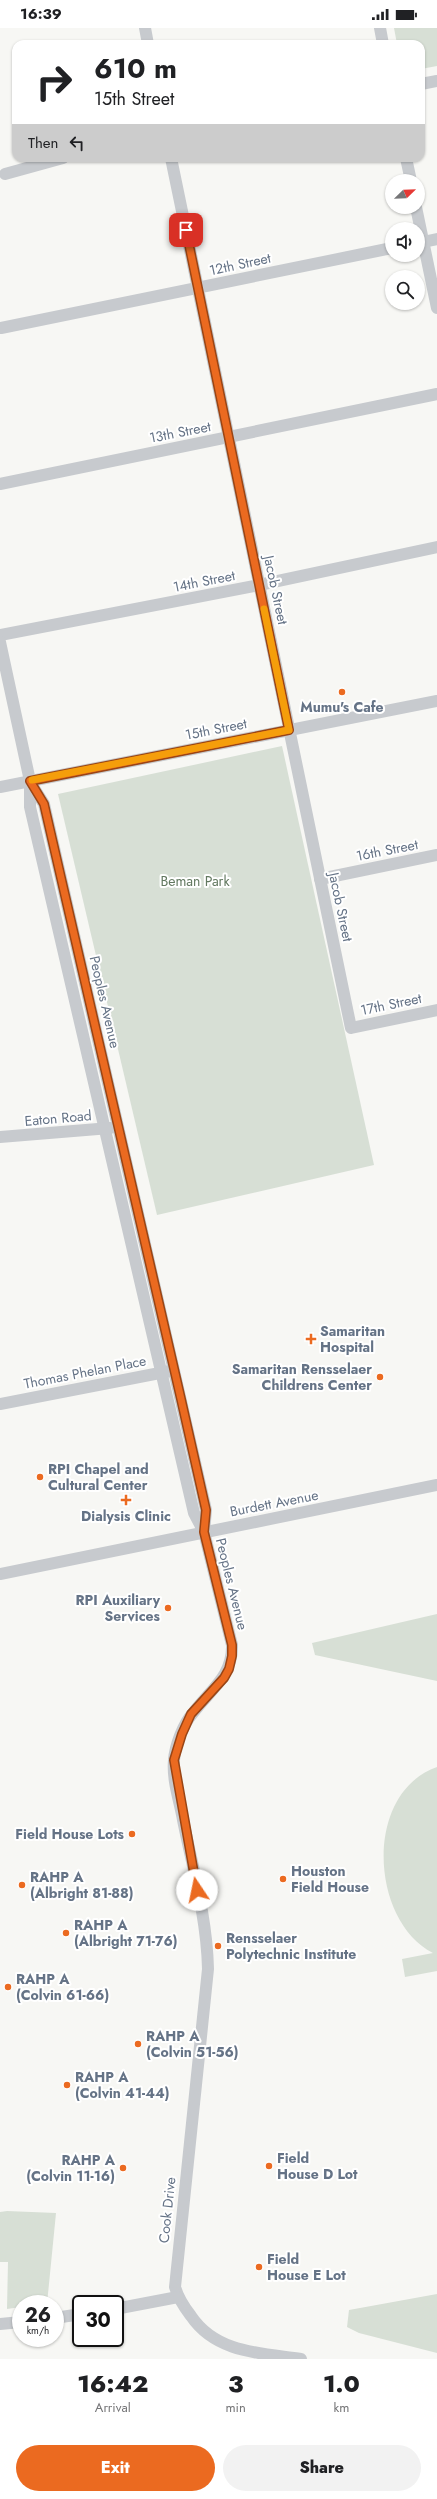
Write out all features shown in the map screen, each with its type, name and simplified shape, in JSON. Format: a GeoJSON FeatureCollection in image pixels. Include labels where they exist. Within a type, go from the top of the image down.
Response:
{"type":"FeatureCollection","features":[{"type":"Feature","properties":{"kind":"street"},"geometry":{"type":"LineString","coordinates":[[144,28],[147,40]]}},
{"type":"Feature","properties":{"kind":"street"},"geometry":{"type":"LineString","coordinates":[[380,28],[382,40]]}},
{"type":"Feature","properties":{"kind":"street"},"geometry":{"type":"LineString","coordinates":[[425,83],[437,81]]}},
{"type":"Feature","properties":{"kind":"street"},"geometry":{"type":"LineString","coordinates":[[5,174],[48,162]]}},
{"type":"Feature","properties":{"kind":"street","name":"Jacob Street"},"geometry":{"type":"LineString","coordinates":[[172,162],[351,1028]]}},
{"type":"Feature","properties":{"kind":"street"},"geometry":{"type":"LineString","coordinates":[[407,162],[409,174]]}},
{"type":"Feature","properties":{"kind":"street"},"geometry":{"type":"LineString","coordinates":[[425,241],[437,239]]}},
{"type":"Feature","properties":{"kind":"street","name":"12th Street"},"geometry":{"type":"LineString","coordinates":[[1,328],[385,249]]}},
{"type":"Feature","properties":{"kind":"street"},"geometry":{"type":"LineString","coordinates":[[425,261],[437,308]]}},
{"type":"Feature","properties":{"kind":"street","name":"13th Street"},"geometry":{"type":"LineString","coordinates":[[0,484],[437,394]]}},
{"type":"Feature","properties":{"kind":"street","name":"14th Street"},"geometry":{"type":"LineString","coordinates":[[0,635],[259,585],[437,547]]}},
{"type":"Feature","properties":{"kind":"street","name":"Peoples Avenue"},"geometry":{"type":"LineString","coordinates":[[0,642],[30,781],[30,807],[104,1129],[194,1513],[204,1532],[232,1645],[232,1656],[224,1678],[191,1714],[182,1734],[174,1760],[208,1952],[208,1969],[191,2126]]}},
{"type":"Feature","properties":{"kind":"street","name":"15th Street"},"geometry":{"type":"LineString","coordinates":[[0,786],[437,701]]}},
{"type":"Feature","properties":{"kind":"street","name":"Peoples Avenue"},"geometry":{"type":"LineString","coordinates":[[30,781],[44,804],[206,1510],[204,1532]]}},
{"type":"Feature","properties":{"kind":"street","name":"16th Street"},"geometry":{"type":"LineString","coordinates":[[320,878],[437,856]]}},
{"type":"Feature","properties":{"kind":"street","name":"17th Street"},"geometry":{"type":"LineString","coordinates":[[351,1028],[437,1010]]}},
{"type":"Feature","properties":{"kind":"street","name":"Eaton Road"},"geometry":{"type":"LineString","coordinates":[[0,1138],[118,1128]]}},
{"type":"Feature","properties":{"kind":"street"},"geometry":{"type":"LineString","coordinates":[[130,1236],[143,1233]]}},
{"type":"Feature","properties":{"kind":"street","name":"Thomas Phelan Place"},"geometry":{"type":"LineString","coordinates":[[0,1404],[175,1370]]}},
{"type":"Feature","properties":{"kind":"street","name":"Burdett Avenue"},"geometry":{"type":"LineString","coordinates":[[0,1574],[437,1485]]}},
{"type":"Feature","properties":{"kind":"street","name":"Cook Drive"},"geometry":{"type":"LineString","coordinates":[[178,2297],[175,2279],[191,2126]]}},
{"type":"Feature","properties":{"kind":"street"},"geometry":{"type":"LineString","coordinates":[[124,2307],[178,2297],[200,2329],[223,2344],[250,2352],[301,2359]]}},
{"type":"Feature","properties":{"kind":"street"},"geometry":{"type":"LineString","coordinates":[[0,2324],[12,2323]]}},
{"type":"Feature","properties":{"kind":"green space"},"geometry":{"type":"Polygon","coordinates":[[[394,28],[437,28],[437,66],[425,68],[425,40],[396,40],[394,28]]]}},
{"type":"Feature","properties":{"kind":"green space","name":"Beman Park"},"geometry":{"type":"Polygon","coordinates":[[[282,746],[374,1165],[157,1215],[58,794],[282,746]]]}},
{"type":"Feature","properties":{"kind":"green space"},"geometry":{"type":"Polygon","coordinates":[[[437,1614],[437,1681],[315,1655],[312,1643],[437,1614]]]}},
{"type":"Feature","properties":{"kind":"green space"},"geometry":{"type":"Polygon","coordinates":[[[437,1767],[437,1971],[405,1977],[402,1959],[433,1953],[412,1937],[397,1914],[387,1887],[384,1858],[387,1829],[396,1803],[413,1781],[437,1767]]]}},
{"type":"Feature","properties":{"kind":"green space"},"geometry":{"type":"Polygon","coordinates":[[[0,2212],[56,2213],[48,2295],[12,2295],[12,2308],[7,2309],[8,2262],[0,2262],[0,2212]]]}},
{"type":"Feature","properties":{"kind":"green space"},"geometry":{"type":"Polygon","coordinates":[[[437,2294],[437,2353],[359,2333],[347,2327],[349,2310],[437,2294]]]}},
{"type":"Feature","properties":{"kind":"slow traffic"},"geometry":{"type":"LineString","coordinates":[[32,780],[289,730],[264,609]]}},
{"type":"Feature","properties":{"kind":"place","name":"Mumu's Cafe"},"geometry":{"type":"Point","coordinates":[342,692]}},
{"type":"Feature","properties":{"kind":"place","name":"Samaritan Hospital"},"geometry":{"type":"Point","coordinates":[311,1339]}},
{"type":"Feature","properties":{"kind":"place","name":"Samaritan Rensselaer Childrens Center"},"geometry":{"type":"Point","coordinates":[380,1377]}},
{"type":"Feature","properties":{"kind":"place","name":"RPI Chapel and Cultural Center"},"geometry":{"type":"Point","coordinates":[40,1477]}},
{"type":"Feature","properties":{"kind":"place","name":"Dialysis Clinic"},"geometry":{"type":"Point","coordinates":[126,1500]}},
{"type":"Feature","properties":{"kind":"place","name":"RPI Auxiliary Services"},"geometry":{"type":"Point","coordinates":[168,1608]}},
{"type":"Feature","properties":{"kind":"place","name":"Field House Lots"},"geometry":{"type":"Point","coordinates":[132,1834]}},
{"type":"Feature","properties":{"kind":"place","name":"Houston Field House"},"geometry":{"type":"Point","coordinates":[283,1879]}},
{"type":"Feature","properties":{"kind":"place","name":"RAHP A (Albright 81-88)"},"geometry":{"type":"Point","coordinates":[22,1885]}},
{"type":"Feature","properties":{"kind":"place","name":"RAHP A (Albright 71-76)"},"geometry":{"type":"Point","coordinates":[66,1933]}},
{"type":"Feature","properties":{"kind":"place","name":"Rensselaer Polytechnic Institute"},"geometry":{"type":"Point","coordinates":[218,1946]}},
{"type":"Feature","properties":{"kind":"place","name":"RAHP A (Colvin 61-66)"},"geometry":{"type":"Point","coordinates":[8,1987]}},
{"type":"Feature","properties":{"kind":"place","name":"RAHP A (Colvin 51-56)"},"geometry":{"type":"Point","coordinates":[138,2044]}},
{"type":"Feature","properties":{"kind":"place","name":"RAHP A (Colvin 41-44)"},"geometry":{"type":"Point","coordinates":[67,2085]}},
{"type":"Feature","properties":{"kind":"place","name":"Field House D Lot"},"geometry":{"type":"Point","coordinates":[269,2166]}},
{"type":"Feature","properties":{"kind":"place","name":"RAHP A (Colvin 11-16)"},"geometry":{"type":"Point","coordinates":[123,2168]}},
{"type":"Feature","properties":{"kind":"place","name":"Field House E Lot"},"geometry":{"type":"Point","coordinates":[259,2267]}},
{"type":"Feature","properties":{"kind":"route"},"geometry":{"type":"LineString","coordinates":[[186,230],[289,730],[30,781],[44,804],[206,1510],[204,1532],[232,1645],[232,1656],[229,1669],[224,1678],[191,1714],[182,1734],[174,1760],[179,1800],[197,1890]]}}]}
